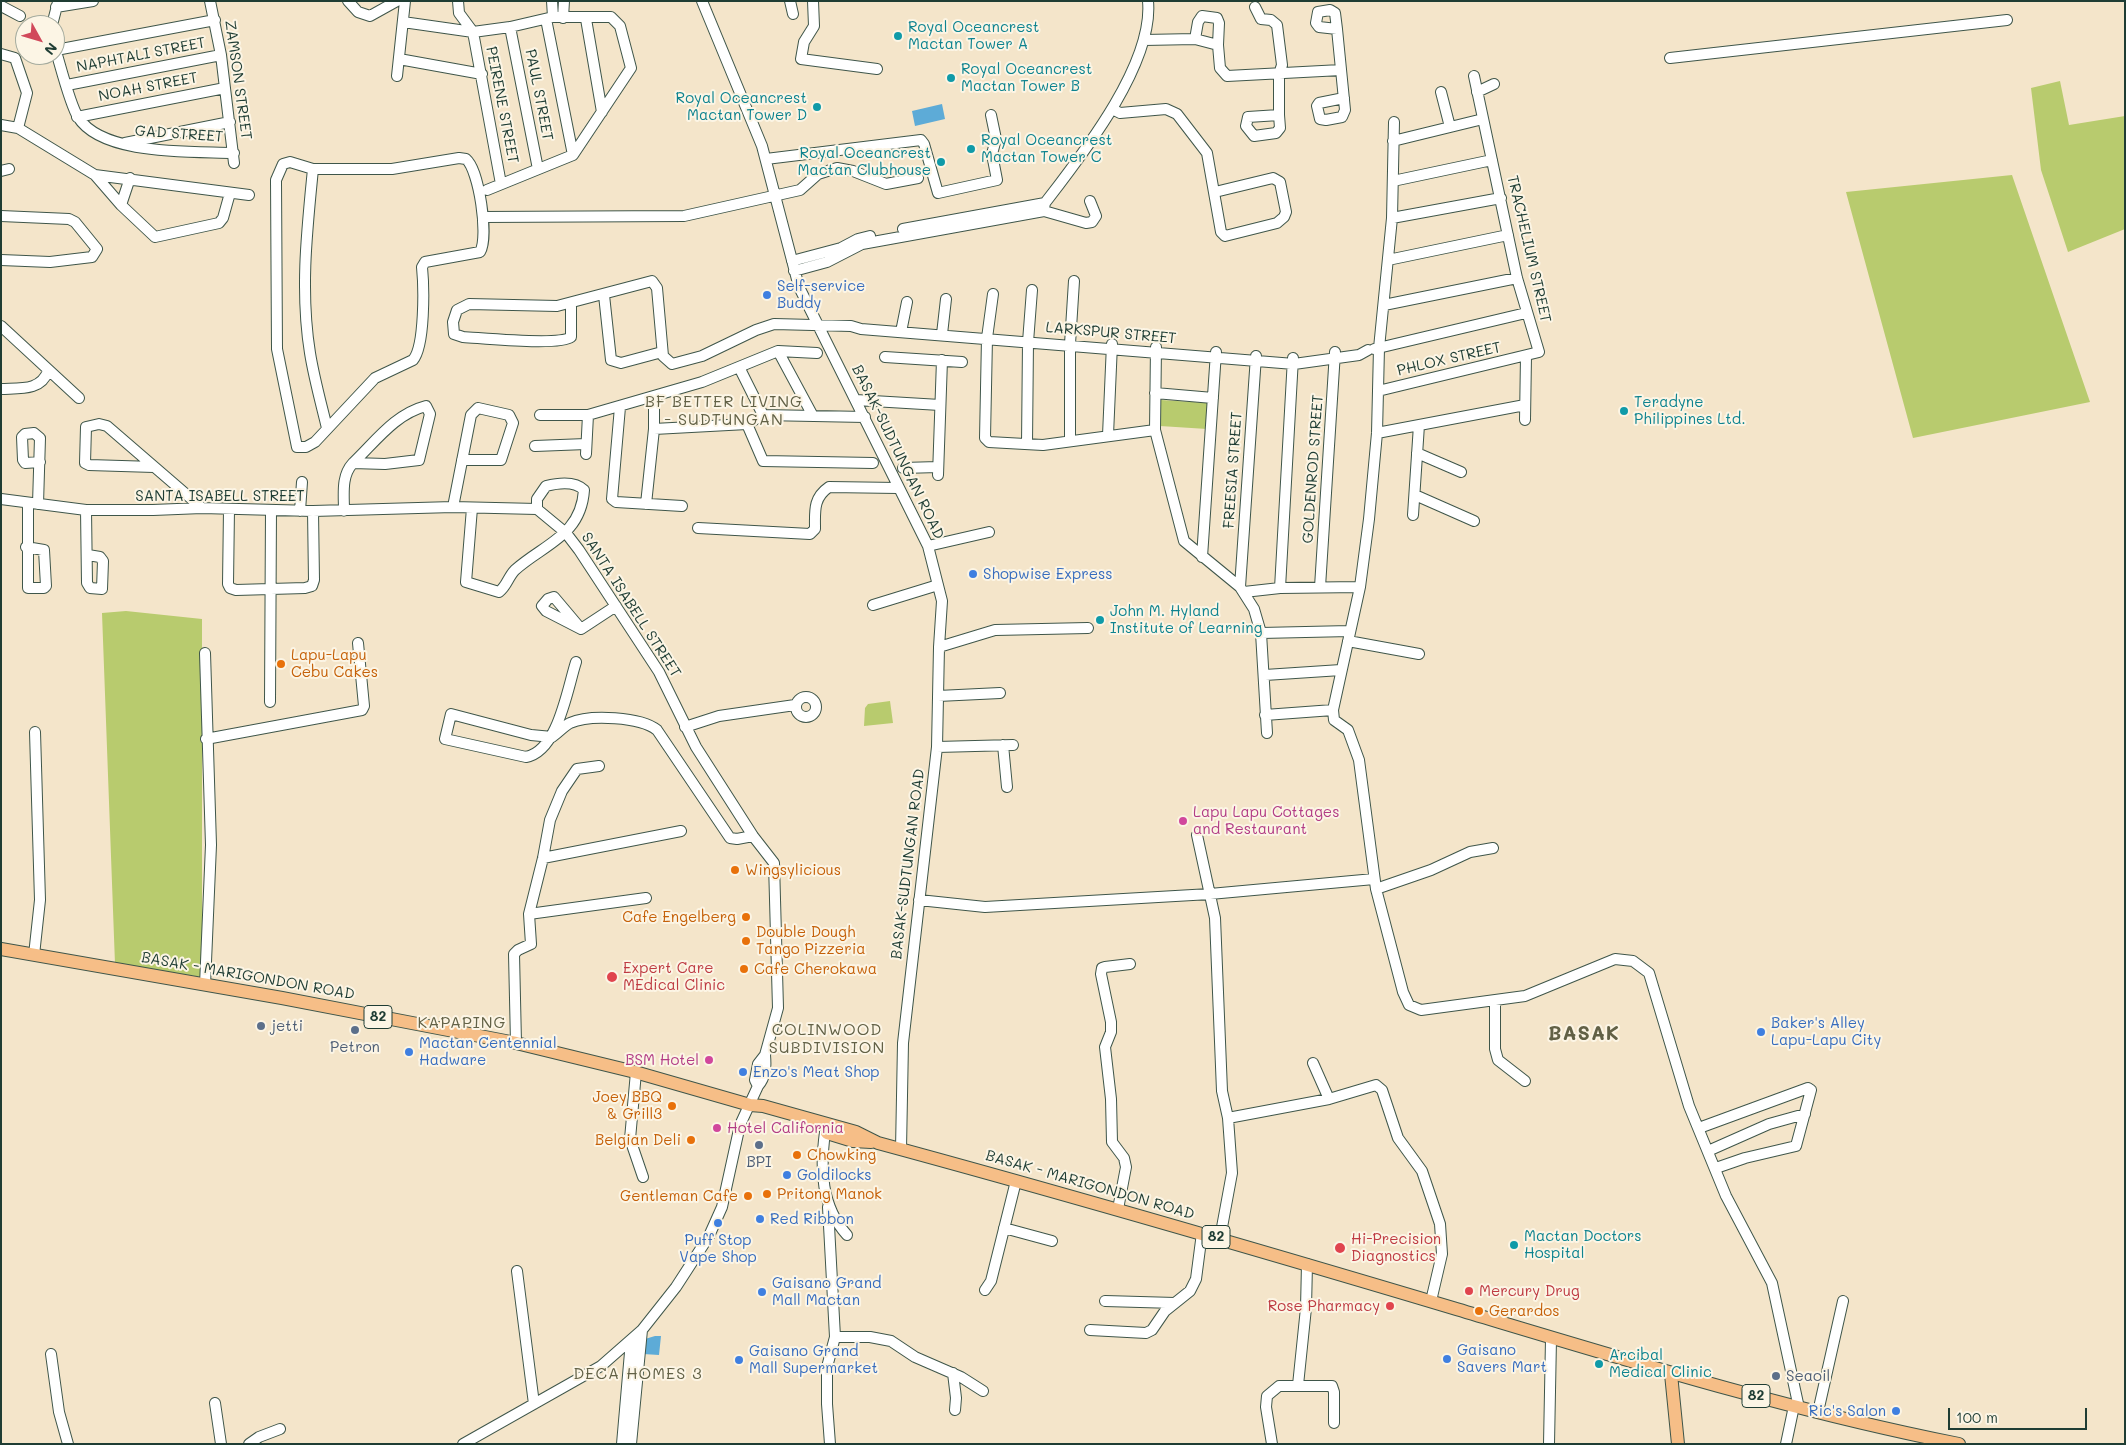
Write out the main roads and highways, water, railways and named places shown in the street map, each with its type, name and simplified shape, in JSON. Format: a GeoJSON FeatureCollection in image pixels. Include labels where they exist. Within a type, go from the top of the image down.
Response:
{"type":"FeatureCollection","features":[{"type":"Feature","properties":{"kind":"main road","name":"BASAK - MARIGONDON ROAD"},"geometry":{"type":"LineString","coordinates":[[1,950],[205,985],[516,1043],[636,1072],[750,1105],[763,1106],[856,1132],[878,1142],[901,1149],[1220,1238],[1671,1374]]}},
{"type":"Feature","properties":{"kind":"main road","name":"BASAK - MARIGONDON ROAD"},"geometry":{"type":"LineString","coordinates":[[750,1105],[761,1113],[853,1141],[878,1142]]}},
{"type":"Feature","properties":{"kind":"main road","name":"82"},"geometry":{"type":"LineString","coordinates":[[1671,1374],[1887,1430],[1959,1444]]}},
{"type":"Feature","properties":{"kind":"main road"},"geometry":{"type":"LineString","coordinates":[[1671,1374],[1678,1444]]}},
{"type":"Feature","properties":{"kind":"water"},"geometry":{"type":"Polygon","coordinates":[[[942,104],[945,119],[915,126],[912,111],[942,104]]]}},
{"type":"Feature","properties":{"kind":"water"},"geometry":{"type":"Polygon","coordinates":[[[661,1336],[659,1355],[643,1354],[645,1339],[661,1336]]]}},
{"type":"Feature","properties":{"kind":"place","name":"Royal Oceancrest Mactan Tower A"},"geometry":{"type":"Point","coordinates":[898,36]}},
{"type":"Feature","properties":{"kind":"place","name":"Royal Oceancrest Mactan Tower B"},"geometry":{"type":"Point","coordinates":[951,78]}},
{"type":"Feature","properties":{"kind":"place","name":"Royal Oceancrest Mactan Tower D"},"geometry":{"type":"Point","coordinates":[817,107]}},
{"type":"Feature","properties":{"kind":"place","name":"Royal Oceancrest Mactan Tower C"},"geometry":{"type":"Point","coordinates":[971,149]}},
{"type":"Feature","properties":{"kind":"place","name":"Royal Oceancrest Mactan Clubhouse"},"geometry":{"type":"Point","coordinates":[941,162]}},
{"type":"Feature","properties":{"kind":"place","name":"Self-service Buddy"},"geometry":{"type":"Point","coordinates":[767,295]}},
{"type":"Feature","properties":{"kind":"place","name":"Teradyne Philippines Ltd."},"geometry":{"type":"Point","coordinates":[1624,411]}},
{"type":"Feature","properties":{"kind":"place","name":"Shopwise Express"},"geometry":{"type":"Point","coordinates":[973,574]}},
{"type":"Feature","properties":{"kind":"place","name":"John M. Hyland Institute of Learning"},"geometry":{"type":"Point","coordinates":[1100,620]}},
{"type":"Feature","properties":{"kind":"place","name":"Lapu-Lapu Cebu Cakes"},"geometry":{"type":"Point","coordinates":[281,664]}},
{"type":"Feature","properties":{"kind":"place","name":"Lapu Lapu Cottages and Restaurant"},"geometry":{"type":"Point","coordinates":[1183,821]}},
{"type":"Feature","properties":{"kind":"place","name":"Wingsylicious"},"geometry":{"type":"Point","coordinates":[735,870]}},
{"type":"Feature","properties":{"kind":"place","name":"Cafe Engelberg"},"geometry":{"type":"Point","coordinates":[746,917]}},
{"type":"Feature","properties":{"kind":"place","name":"Double Dough Tango Pizzeria"},"geometry":{"type":"Point","coordinates":[746,941]}},
{"type":"Feature","properties":{"kind":"place","name":"Cafe Cherokawa"},"geometry":{"type":"Point","coordinates":[744,969]}},
{"type":"Feature","properties":{"kind":"place","name":"Expert Care MEdical Clinic"},"geometry":{"type":"Point","coordinates":[612,977]}},
{"type":"Feature","properties":{"kind":"place","name":"jetti"},"geometry":{"type":"Point","coordinates":[261,1026]}},
{"type":"Feature","properties":{"kind":"place","name":"Petron"},"geometry":{"type":"Point","coordinates":[355,1030]}},
{"type":"Feature","properties":{"kind":"place","name":"Baker's Alley Lapu-Lapu City"},"geometry":{"type":"Point","coordinates":[1761,1032]}},
{"type":"Feature","properties":{"kind":"place","name":"Mactan Centennial Hadware"},"geometry":{"type":"Point","coordinates":[409,1052]}},
{"type":"Feature","properties":{"kind":"place","name":"BSM Hotel"},"geometry":{"type":"Point","coordinates":[709,1060]}},
{"type":"Feature","properties":{"kind":"place","name":"Enzo's Meat Shop"},"geometry":{"type":"Point","coordinates":[743,1072]}},
{"type":"Feature","properties":{"kind":"place","name":"Joey BBQ & Grill3"},"geometry":{"type":"Point","coordinates":[672,1106]}},
{"type":"Feature","properties":{"kind":"place","name":"Hotel California"},"geometry":{"type":"Point","coordinates":[717,1128]}},
{"type":"Feature","properties":{"kind":"place","name":"Belgian Deli"},"geometry":{"type":"Point","coordinates":[691,1140]}},
{"type":"Feature","properties":{"kind":"place","name":"BPI"},"geometry":{"type":"Point","coordinates":[759,1145]}},
{"type":"Feature","properties":{"kind":"place","name":"Chowking"},"geometry":{"type":"Point","coordinates":[797,1155]}},
{"type":"Feature","properties":{"kind":"place","name":"Goldilocks"},"geometry":{"type":"Point","coordinates":[787,1175]}},
{"type":"Feature","properties":{"kind":"place","name":"Pritong Manok"},"geometry":{"type":"Point","coordinates":[767,1194]}},
{"type":"Feature","properties":{"kind":"place","name":"Gentleman Cafe"},"geometry":{"type":"Point","coordinates":[748,1196]}},
{"type":"Feature","properties":{"kind":"place","name":"Red Ribbon"},"geometry":{"type":"Point","coordinates":[760,1219]}},
{"type":"Feature","properties":{"kind":"place","name":"Puff Stop Vape Shop"},"geometry":{"type":"Point","coordinates":[718,1223]}},
{"type":"Feature","properties":{"kind":"place","name":"Mactan Doctors Hospital"},"geometry":{"type":"Point","coordinates":[1514,1245]}},
{"type":"Feature","properties":{"kind":"place","name":"Hi-Precision Diagnostics"},"geometry":{"type":"Point","coordinates":[1340,1248]}},
{"type":"Feature","properties":{"kind":"place","name":"Mercury Drug"},"geometry":{"type":"Point","coordinates":[1469,1291]}},
{"type":"Feature","properties":{"kind":"place","name":"Gaisano Grand Mall Mactan"},"geometry":{"type":"Point","coordinates":[762,1292]}},
{"type":"Feature","properties":{"kind":"place","name":"Rose Pharmacy"},"geometry":{"type":"Point","coordinates":[1390,1306]}},
{"type":"Feature","properties":{"kind":"place","name":"Gerardos"},"geometry":{"type":"Point","coordinates":[1479,1311]}},
{"type":"Feature","properties":{"kind":"place","name":"Gaisano Savers Mart"},"geometry":{"type":"Point","coordinates":[1447,1359]}},
{"type":"Feature","properties":{"kind":"place","name":"Gaisano Grand Mall Supermarket"},"geometry":{"type":"Point","coordinates":[739,1360]}},
{"type":"Feature","properties":{"kind":"place","name":"Arcibal Medical Clinic"},"geometry":{"type":"Point","coordinates":[1599,1364]}},
{"type":"Feature","properties":{"kind":"place","name":"Seaoil"},"geometry":{"type":"Point","coordinates":[1776,1376]}},
{"type":"Feature","properties":{"kind":"place","name":"Ric's Salon"},"geometry":{"type":"Point","coordinates":[1896,1411]}},
{"type":"Feature","properties":{"kind":"district","name":"BF BETTER LIVING - SUDTUNGAN"},"geometry":{"type":"Point","coordinates":[724,411]}},
{"type":"Feature","properties":{"kind":"district","name":"KAPAPING"},"geometry":{"type":"Point","coordinates":[462,1023]}},
{"type":"Feature","properties":{"kind":"district","name":"BASAK"},"geometry":{"type":"Point","coordinates":[1584,1034]}},
{"type":"Feature","properties":{"kind":"district","name":"COLINWOOD SUBDIVISION"},"geometry":{"type":"Point","coordinates":[827,1039]}},
{"type":"Feature","properties":{"kind":"district","name":"DECA HOMES 3"},"geometry":{"type":"Point","coordinates":[638,1374]}}]}
